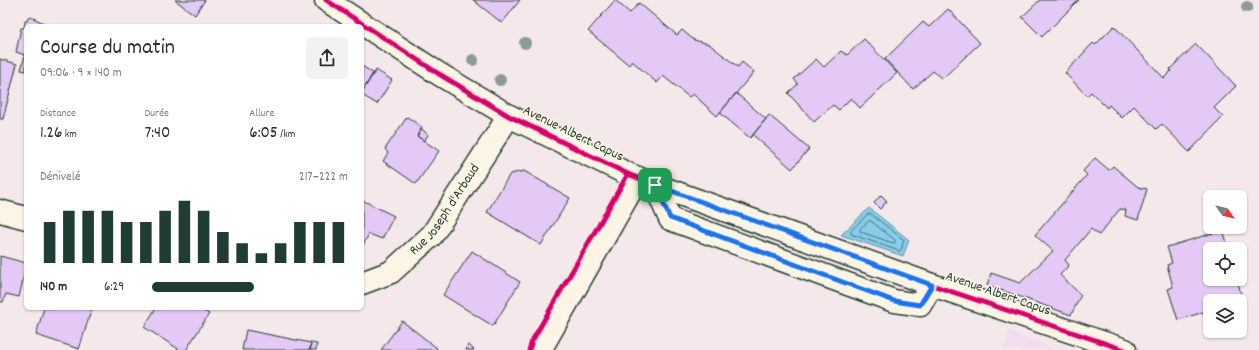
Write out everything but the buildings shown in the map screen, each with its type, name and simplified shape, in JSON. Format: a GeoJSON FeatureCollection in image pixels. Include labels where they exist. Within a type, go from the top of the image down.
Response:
{"type":"FeatureCollection","features":[{"type":"Feature","properties":{"kind":"street","name":"Avenue Albert Capus"},"geometry":{"type":"LineString","coordinates":[[326,0],[363,24]]}},
{"type":"Feature","properties":{"kind":"street","name":"Avenue Albert Capus"},"geometry":{"type":"LineString","coordinates":[[364,25],[439,74],[509,116],[647,182],[932,285],[1125,350]]}},
{"type":"Feature","properties":{"kind":"street","name":"Rue Joseph d'Arbaud"},"geometry":{"type":"LineString","coordinates":[[364,283],[391,272],[432,235],[509,116]]}},
{"type":"Feature","properties":{"kind":"street"},"geometry":{"type":"LineString","coordinates":[[542,350],[547,338],[647,182]]}},
{"type":"Feature","properties":{"kind":"street"},"geometry":{"type":"LineString","coordinates":[[0,211],[24,217]]}},
{"type":"Feature","properties":{"kind":"shaded area"},"geometry":{"type":"Polygon","coordinates":[[[1009,331],[1058,350],[1003,350],[1009,331]]]}},
{"type":"Feature","properties":{"kind":"water"},"geometry":{"type":"Polygon","coordinates":[[[869,208],[909,240],[903,256],[841,235],[869,208]]]}},
{"type":"Feature","properties":{"kind":"cycle path"},"geometry":{"type":"LineString","coordinates":[[326,0],[363,24]]}},
{"type":"Feature","properties":{"kind":"cycle path"},"geometry":{"type":"LineString","coordinates":[[364,25],[439,74],[509,116],[628,174],[932,285],[1125,350]]}},
{"type":"Feature","properties":{"kind":"cycle path"},"geometry":{"type":"LineString","coordinates":[[529,350],[532,341],[628,174]]}},
{"type":"Feature","properties":{"kind":"route"},"geometry":{"type":"LineString","coordinates":[[655,185],[932,285],[920,305],[894,301],[670,218],[655,185]]}}]}
